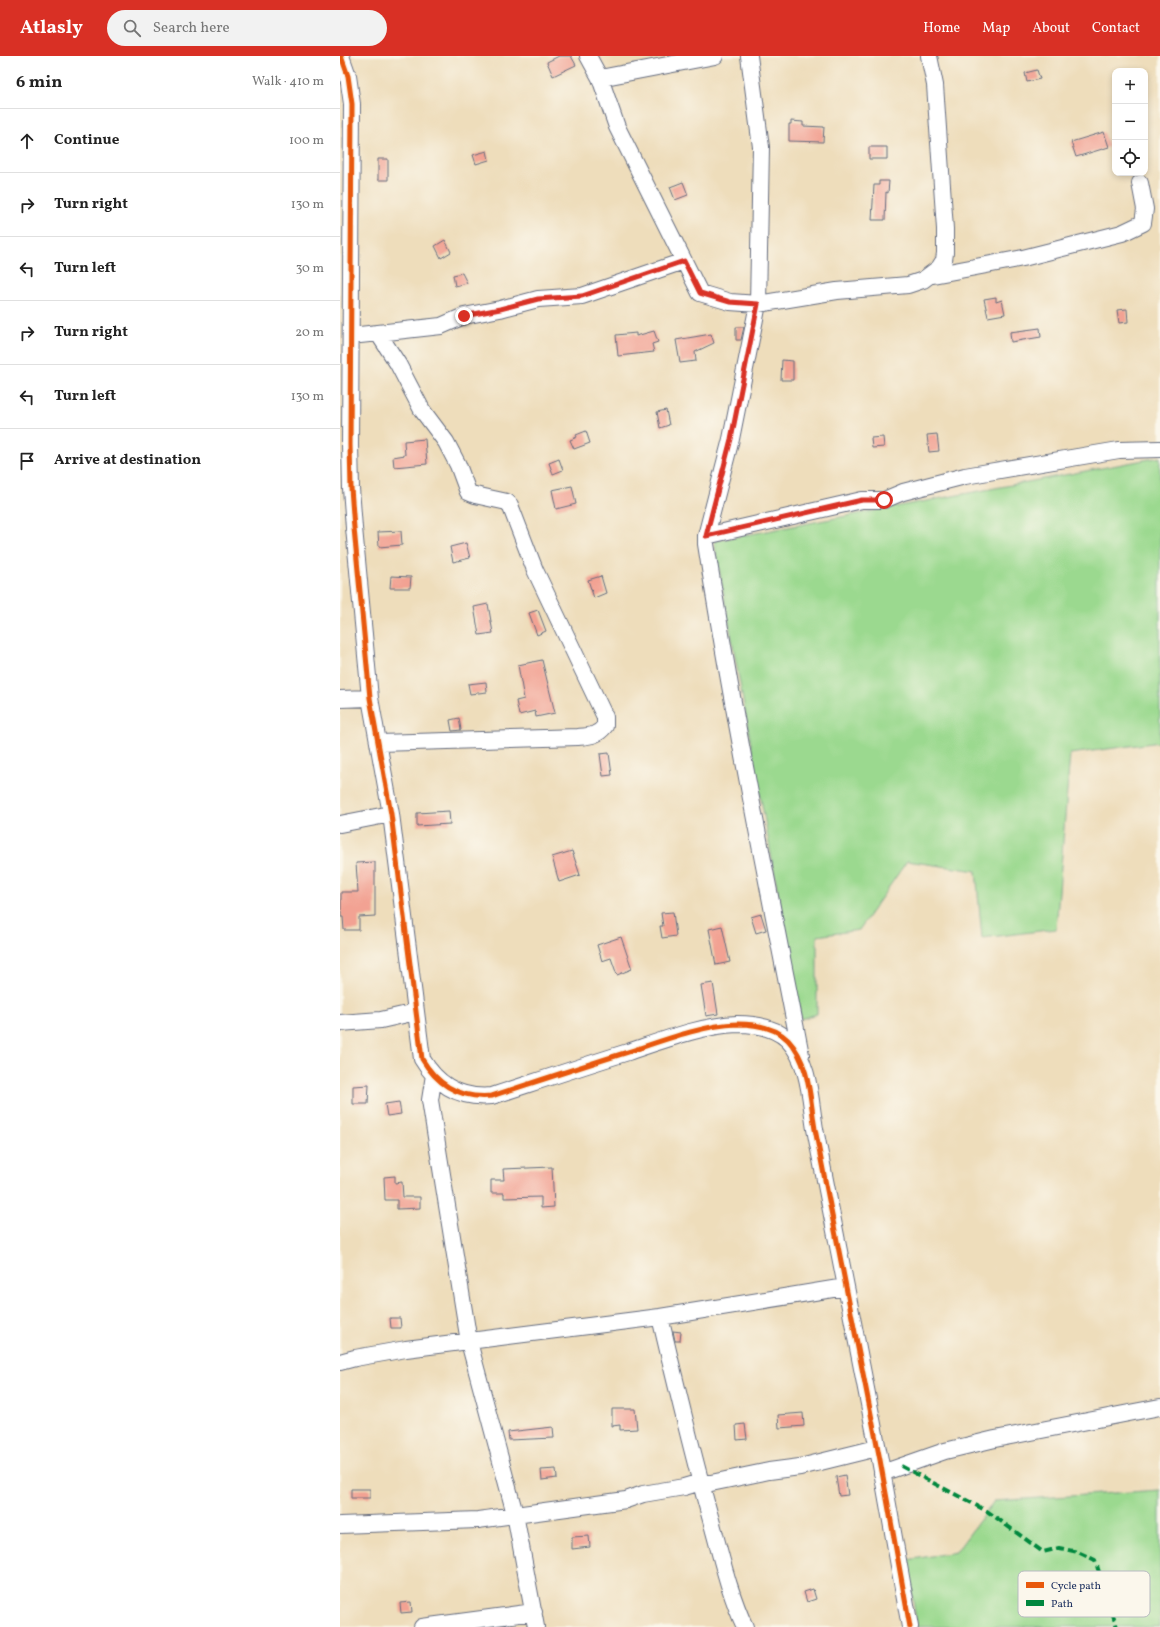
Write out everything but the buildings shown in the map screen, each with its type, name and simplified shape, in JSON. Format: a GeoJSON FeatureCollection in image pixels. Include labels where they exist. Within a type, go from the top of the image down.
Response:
{"type":"FeatureCollection","features":[{"type":"Feature","properties":{"kind":"street"},"geometry":{"type":"LineString","coordinates":[[341,56],[348,76],[352,104],[346,155],[346,250],[350,336],[351,488],[347,530],[370,698],[391,814],[422,1059],[434,1074],[449,1088],[459,1093],[481,1097],[492,1096],[666,1039],[709,1028],[736,1024],[757,1025],[775,1030],[788,1040],[803,1065]]}},
{"type":"Feature","properties":{"kind":"street"},"geometry":{"type":"LineString","coordinates":[[588,56],[600,78],[617,127],[700,293],[730,302],[758,304],[838,291],[908,285],[923,280],[932,275],[939,268],[944,260],[945,229],[935,85],[930,56]]}},
{"type":"Feature","properties":{"kind":"street"},"geometry":{"type":"LineString","coordinates":[[600,78],[715,56]]}},
{"type":"Feature","properties":{"kind":"street"},"geometry":{"type":"LineString","coordinates":[[749,56],[761,147],[758,304],[731,439],[706,536],[719,625],[845,1287],[882,1473],[910,1627]]}},
{"type":"Feature","properties":{"kind":"street"},"geometry":{"type":"LineString","coordinates":[[932,275],[1023,258],[1122,233],[1143,222],[1145,209],[1140,183]]}},
{"type":"Feature","properties":{"kind":"street"},"geometry":{"type":"LineString","coordinates":[[350,336],[440,326],[464,316],[500,309],[538,299],[582,296],[684,261]]}},
{"type":"Feature","properties":{"kind":"street"},"geometry":{"type":"LineString","coordinates":[[378,333],[398,364],[422,410],[446,442],[458,465],[468,492],[507,502],[510,505],[535,570],[605,717],[605,726],[600,732],[595,735],[578,737],[379,742]]}},
{"type":"Feature","properties":{"kind":"street"},"geometry":{"type":"LineString","coordinates":[[706,536],[862,500],[884,500],[903,492],[964,476],[1119,450],[1160,449]]}},
{"type":"Feature","properties":{"kind":"street"},"geometry":{"type":"LineString","coordinates":[[340,699],[370,698]]}},
{"type":"Feature","properties":{"kind":"street"},"geometry":{"type":"LineString","coordinates":[[340,824],[391,814]]}},
{"type":"Feature","properties":{"kind":"street"},"geometry":{"type":"LineString","coordinates":[[340,1023],[381,1020],[416,1012]]}},
{"type":"Feature","properties":{"kind":"street"},"geometry":{"type":"LineString","coordinates":[[422,1627],[535,1619],[516,1514],[469,1342],[430,1100],[434,1074]]}},
{"type":"Feature","properties":{"kind":"street"},"geometry":{"type":"LineString","coordinates":[[340,1362],[406,1349],[660,1317],[845,1287]]}},
{"type":"Feature","properties":{"kind":"street"},"geometry":{"type":"LineString","coordinates":[[660,1317],[700,1482],[729,1585],[738,1613],[745,1627]]}},
{"type":"Feature","properties":{"kind":"street"},"geometry":{"type":"LineString","coordinates":[[882,1473],[945,1451],[966,1446],[1160,1407]]}},
{"type":"Feature","properties":{"kind":"street"},"geometry":{"type":"LineString","coordinates":[[340,1525],[478,1520],[626,1500],[643,1494],[684,1487],[700,1482],[711,1483],[768,1471],[800,1467],[877,1448]]}},
{"type":"Feature","properties":{"kind":"green space"},"geometry":{"type":"Polygon","coordinates":[[[1160,457],[1160,742],[1070,754],[1056,929],[982,938],[976,871],[907,861],[859,930],[817,936],[817,1014],[801,1019],[714,541],[1160,457]]]}},
{"type":"Feature","properties":{"kind":"green space"},"geometry":{"type":"Polygon","coordinates":[[[1160,1490],[1160,1627],[917,1627],[907,1560],[956,1552],[994,1501],[1160,1490]]]}},
{"type":"Feature","properties":{"kind":"marked path"},"geometry":{"type":"LineString","coordinates":[[901,1466],[987,1511],[1043,1552],[1059,1548],[1078,1552],[1095,1560],[1099,1571]]}},
{"type":"Feature","properties":{"kind":"marked path"},"geometry":{"type":"LineString","coordinates":[[1114,1617],[1117,1627]]}},
{"type":"Feature","properties":{"kind":"cycle path"},"geometry":{"type":"LineString","coordinates":[[341,56],[348,76],[352,104],[350,445],[354,528],[370,698],[391,814],[422,1059],[435,1077],[451,1089],[470,1095],[492,1096],[696,1030],[710,1027],[737,1024],[758,1026],[771,1029],[788,1040],[801,1060],[808,1082],[815,1129],[880,1460],[910,1627]]}},
{"type":"Feature","properties":{"kind":"route"},"geometry":{"type":"LineString","coordinates":[[464,316],[500,309],[538,299],[582,296],[684,261],[700,293],[730,302],[758,304],[731,439],[706,536],[862,500],[884,500]]}}]}
